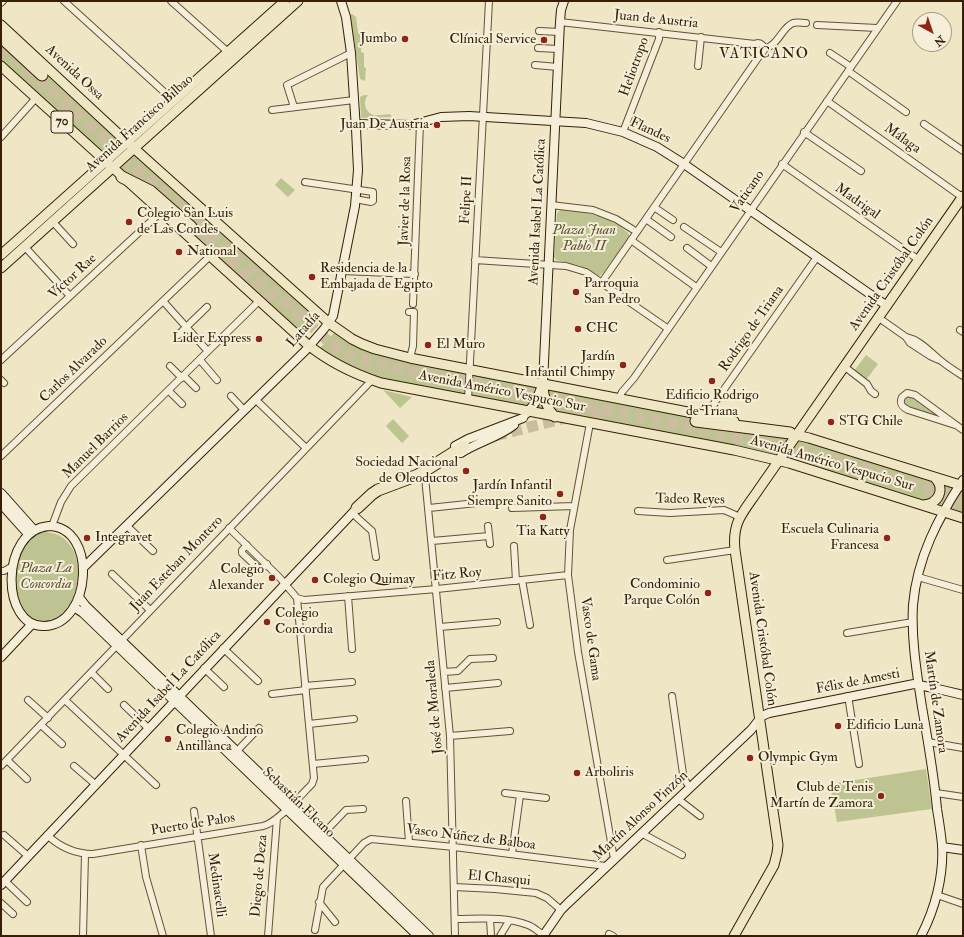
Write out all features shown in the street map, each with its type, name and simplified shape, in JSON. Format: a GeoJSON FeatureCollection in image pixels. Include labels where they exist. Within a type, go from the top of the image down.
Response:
{"type":"FeatureCollection","features":[{"type":"Feature","properties":{"kind":"highway"},"geometry":{"type":"LineString","coordinates":[[1,37],[42,75]]}},
{"type":"Feature","properties":{"kind":"highway"},"geometry":{"type":"LineString","coordinates":[[122,177],[135,182],[154,194],[191,227]]}},
{"type":"Feature","properties":{"kind":"highway"},"geometry":{"type":"LineString","coordinates":[[696,421],[794,434]]}},
{"type":"Feature","properties":{"kind":"highway"},"geometry":{"type":"LineString","coordinates":[[355,511],[378,490],[418,475],[464,446]]}},
{"type":"Feature","properties":{"kind":"main road","name":"Avenida Francisco Bilbao"},"geometry":{"type":"LineString","coordinates":[[1,255],[105,162],[131,145],[298,1]]}},
{"type":"Feature","properties":{"kind":"main road","name":"Avenida Francisco Bilbao"},"geometry":{"type":"LineString","coordinates":[[1,268],[112,168],[131,145],[174,100],[282,2]]}},
{"type":"Feature","properties":{"kind":"main road","name":"Avenida Ossa"},"geometry":{"type":"LineString","coordinates":[[1,25],[131,145]]}},
{"type":"Feature","properties":{"kind":"main road","name":"70"},"geometry":{"type":"LineString","coordinates":[[1,66],[105,162]]}},
{"type":"Feature","properties":{"kind":"main road","name":"Avenida Américo Vespucio Sur"},"geometry":{"type":"LineString","coordinates":[[131,145],[329,323],[362,344],[410,358],[706,415],[794,434],[934,477],[962,483]]}},
{"type":"Feature","properties":{"kind":"main road","name":"Avenida Américo Vespucio Sur"},"geometry":{"type":"LineString","coordinates":[[105,162],[309,346],[346,370],[372,380],[526,414],[555,416],[780,460],[963,518]]}},
{"type":"Feature","properties":{"kind":"main road","name":"Avenida Cristóbal Colón"},"geometry":{"type":"LineString","coordinates":[[734,936],[774,865],[778,849],[778,841],[735,550],[734,531],[740,517],[780,460],[794,434],[845,367],[963,197]]}},
{"type":"Feature","properties":{"kind":"main road"},"geometry":{"type":"LineString","coordinates":[[543,384],[545,400],[555,416]]}},
{"type":"Feature","properties":{"kind":"main road"},"geometry":{"type":"LineString","coordinates":[[921,504],[931,504],[938,498],[940,487],[938,481],[934,477]]}},
{"type":"Feature","properties":{"kind":"street"},"geometry":{"type":"LineString","coordinates":[[64,1],[174,100]]}},
{"type":"Feature","properties":{"kind":"street"},"geometry":{"type":"LineString","coordinates":[[171,1],[228,52]]}},
{"type":"Feature","properties":{"kind":"street","name":"Latadía"},"geometry":{"type":"LineString","coordinates":[[83,568],[309,346],[329,323],[335,309],[356,199],[358,170],[351,53],[346,17],[341,1]]}},
{"type":"Feature","properties":{"kind":"street","name":"Felipe II"},"geometry":{"type":"LineString","coordinates":[[468,400],[489,1]]}},
{"type":"Feature","properties":{"kind":"street","name":"Avenida Isabel La Católica"},"geometry":{"type":"LineString","coordinates":[[355,511],[380,492],[425,477],[471,447],[506,431],[526,414],[536,400],[543,384],[560,22],[561,10],[564,1]]}},
{"type":"Feature","properties":{"kind":"street","name":"Vaticano"},"geometry":{"type":"LineString","coordinates":[[619,398],[896,1]]}},
{"type":"Feature","properties":{"kind":"street","name":"Juan de Austria"},"geometry":{"type":"LineString","coordinates":[[560,22],[701,37],[752,45]]}},
{"type":"Feature","properties":{"kind":"street"},"geometry":{"type":"LineString","coordinates":[[602,282],[757,57],[763,52],[764,49],[772,46],[790,24],[806,23]]}},
{"type":"Feature","properties":{"kind":"street"},"geometry":{"type":"LineString","coordinates":[[817,24],[877,28]]}},
{"type":"Feature","properties":{"kind":"street"},"geometry":{"type":"LineString","coordinates":[[539,31],[560,32]]}},
{"type":"Feature","properties":{"kind":"street","name":"Heliotropo"},"geometry":{"type":"LineString","coordinates":[[623,132],[659,39],[659,32]]}},
{"type":"Feature","properties":{"kind":"street"},"geometry":{"type":"LineString","coordinates":[[698,66],[701,37]]}},
{"type":"Feature","properties":{"kind":"street"},"geometry":{"type":"LineString","coordinates":[[757,57],[752,52],[752,45],[761,44],[764,49]]}},
{"type":"Feature","properties":{"kind":"street"},"geometry":{"type":"LineString","coordinates":[[538,48],[559,49]]}},
{"type":"Feature","properties":{"kind":"street"},"geometry":{"type":"LineString","coordinates":[[294,107],[287,85],[351,53]]}},
{"type":"Feature","properties":{"kind":"street"},"geometry":{"type":"LineString","coordinates":[[830,53],[906,112]]}},
{"type":"Feature","properties":{"kind":"street"},"geometry":{"type":"LineString","coordinates":[[535,65],[558,67]]}},
{"type":"Feature","properties":{"kind":"street"},"geometry":{"type":"LineString","coordinates":[[1,137],[36,98]]}},
{"type":"Feature","properties":{"kind":"street"},"geometry":{"type":"LineString","coordinates":[[272,110],[354,100]]}},
{"type":"Feature","properties":{"kind":"street","name":"Málaga"},"geometry":{"type":"LineString","coordinates":[[827,101],[963,197]]}},
{"type":"Feature","properties":{"kind":"street","name":"Flandes"},"geometry":{"type":"LineString","coordinates":[[356,124],[392,125],[420,123],[449,116],[483,116],[586,123],[623,132],[657,147],[684,164],[887,306]]}},
{"type":"Feature","properties":{"kind":"street","name":"Javier de la Rosa"},"geometry":{"type":"LineString","coordinates":[[413,304],[421,130],[420,123]]}},
{"type":"Feature","properties":{"kind":"street"},"geometry":{"type":"LineString","coordinates":[[924,124],[963,151]]}},
{"type":"Feature","properties":{"kind":"street"},"geometry":{"type":"LineString","coordinates":[[804,132],[862,170]]}},
{"type":"Feature","properties":{"kind":"street","name":"Madrigal"},"geometry":{"type":"LineString","coordinates":[[782,164],[919,260]]}},
{"type":"Feature","properties":{"kind":"street"},"geometry":{"type":"LineString","coordinates":[[305,182],[374,193],[373,201],[371,202],[356,199]]}},
{"type":"Feature","properties":{"kind":"street"},"geometry":{"type":"LineString","coordinates":[[551,205],[593,210],[616,219],[637,232]]}},
{"type":"Feature","properties":{"kind":"street"},"geometry":{"type":"LineString","coordinates":[[654,207],[673,220]]}},
{"type":"Feature","properties":{"kind":"street","name":"Víctor Rae"},"geometry":{"type":"LineString","coordinates":[[1,360],[161,212]]}},
{"type":"Feature","properties":{"kind":"street"},"geometry":{"type":"LineString","coordinates":[[646,219],[671,237]]}},
{"type":"Feature","properties":{"kind":"street"},"geometry":{"type":"LineString","coordinates":[[53,222],[73,244]]}},
{"type":"Feature","properties":{"kind":"street"},"geometry":{"type":"LineString","coordinates":[[684,227],[721,252]]}},
{"type":"Feature","properties":{"kind":"street"},"geometry":{"type":"LineString","coordinates":[[631,240],[696,287]]}},
{"type":"Feature","properties":{"kind":"street"},"geometry":{"type":"LineString","coordinates":[[25,247],[70,296]]}},
{"type":"Feature","properties":{"kind":"street"},"geometry":{"type":"LineString","coordinates":[[687,248],[711,266]]}},
{"type":"Feature","properties":{"kind":"street","name":"Carlos Alvarado"},"geometry":{"type":"LineString","coordinates":[[1,456],[210,256]]}},
{"type":"Feature","properties":{"kind":"street","name":"Rodrigo de Triana"},"geometry":{"type":"LineString","coordinates":[[706,415],[817,257]]}},
{"type":"Feature","properties":{"kind":"street"},"geometry":{"type":"LineString","coordinates":[[476,260],[566,266],[579,269],[602,282],[667,328]]}},
{"type":"Feature","properties":{"kind":"street"},"geometry":{"type":"LineString","coordinates":[[342,271],[415,274]]}},
{"type":"Feature","properties":{"kind":"street"},"geometry":{"type":"LineString","coordinates":[[163,301],[205,348]]}},
{"type":"Feature","properties":{"kind":"street","name":"Manuel Barrios"},"geometry":{"type":"LineString","coordinates":[[52,526],[61,502],[71,486],[259,301]]}},
{"type":"Feature","properties":{"kind":"street"},"geometry":{"type":"LineString","coordinates":[[178,335],[207,307]]}},
{"type":"Feature","properties":{"kind":"street"},"geometry":{"type":"LineString","coordinates":[[409,312],[414,312],[413,346],[410,358]]}},
{"type":"Feature","properties":{"kind":"street"},"geometry":{"type":"LineString","coordinates":[[879,318],[906,337],[910,343],[963,376]]}},
{"type":"Feature","properties":{"kind":"street"},"geometry":{"type":"LineString","coordinates":[[200,360],[216,380]]}},
{"type":"Feature","properties":{"kind":"street"},"geometry":{"type":"LineString","coordinates":[[170,366],[196,388]]}},
{"type":"Feature","properties":{"kind":"street"},"geometry":{"type":"LineString","coordinates":[[845,367],[868,384],[871,391],[875,394]]}},
{"type":"Feature","properties":{"kind":"street","name":"Juan Esteban Montero"},"geometry":{"type":"LineString","coordinates":[[1,766],[372,380]]}},
{"type":"Feature","properties":{"kind":"street"},"geometry":{"type":"LineString","coordinates":[[169,391],[182,404]]}},
{"type":"Feature","properties":{"kind":"street"},"geometry":{"type":"LineString","coordinates":[[955,425],[903,408],[900,404],[902,397],[907,393],[915,395],[963,430]]}},
{"type":"Feature","properties":{"kind":"street"},"geometry":{"type":"LineString","coordinates":[[231,396],[244,410]]}},
{"type":"Feature","properties":{"kind":"street"},"geometry":{"type":"LineString","coordinates":[[255,399],[306,448]]}},
{"type":"Feature","properties":{"kind":"street","name":"Avenida Isabel La Católica"},"geometry":{"type":"LineString","coordinates":[[3,883],[204,668],[372,492],[390,480],[417,471],[468,439],[526,414]]}},
{"type":"Feature","properties":{"kind":"street","name":"Vasco de Gama"},"geometry":{"type":"LineString","coordinates":[[590,423],[574,506],[569,542],[568,575],[578,652],[614,859]]}},
{"type":"Feature","properties":{"kind":"street","name":"José de Moraleda"},"geometry":{"type":"LineString","coordinates":[[425,477],[450,736],[454,847],[455,936]]}},
{"type":"Feature","properties":{"kind":"street","name":"Martín de Zamora"},"geometry":{"type":"LineString","coordinates":[[923,936],[937,895],[941,872],[942,847],[936,793],[915,658],[913,604],[918,577],[926,549],[942,511],[962,483]]}},
{"type":"Feature","properties":{"kind":"street"},"geometry":{"type":"LineString","coordinates":[[1,493],[31,532]]}},
{"type":"Feature","properties":{"kind":"street"},"geometry":{"type":"LineString","coordinates":[[429,508],[486,502]]}},
{"type":"Feature","properties":{"kind":"street"},"geometry":{"type":"LineString","coordinates":[[1,504],[31,532]]}},
{"type":"Feature","properties":{"kind":"street"},"geometry":{"type":"LineString","coordinates":[[512,508],[574,506]]}},
{"type":"Feature","properties":{"kind":"street","name":"Tadeo Reyes"},"geometry":{"type":"LineString","coordinates":[[638,511],[670,513],[724,510],[740,517]]}},
{"type":"Feature","properties":{"kind":"street"},"geometry":{"type":"LineString","coordinates":[[355,511],[372,531],[376,557]]}},
{"type":"Feature","properties":{"kind":"street"},"geometry":{"type":"LineString","coordinates":[[52,526],[65,531],[73,539],[79,550],[83,568],[83,582],[79,597],[74,607],[66,617],[55,624],[42,626],[32,624],[22,617],[15,605],[6,572],[17,548],[31,532],[41,527],[52,526]]}},
{"type":"Feature","properties":{"kind":"street"},"geometry":{"type":"LineString","coordinates":[[127,526],[153,551]]}},
{"type":"Feature","properties":{"kind":"street"},"geometry":{"type":"LineString","coordinates":[[488,526],[490,544]]}},
{"type":"Feature","properties":{"kind":"street"},"geometry":{"type":"LineString","coordinates":[[229,528],[247,545],[242,550],[242,553],[259,569],[267,564],[297,598]]}},
{"type":"Feature","properties":{"kind":"street"},"geometry":{"type":"LineString","coordinates":[[432,541],[489,536]]}},
{"type":"Feature","properties":{"kind":"street"},"geometry":{"type":"LineString","coordinates":[[514,546],[519,581],[530,625]]}},
{"type":"Feature","properties":{"kind":"street"},"geometry":{"type":"LineString","coordinates":[[667,560],[735,550]]}},
{"type":"Feature","properties":{"kind":"street"},"geometry":{"type":"LineString","coordinates":[[112,574],[150,610]]}},
{"type":"Feature","properties":{"kind":"street","name":"Fitz Roy"},"geometry":{"type":"LineString","coordinates":[[297,598],[304,600],[437,589],[568,575]]}},
{"type":"Feature","properties":{"kind":"street"},"geometry":{"type":"LineString","coordinates":[[918,577],[963,590]]}},
{"type":"Feature","properties":{"kind":"street"},"geometry":{"type":"LineString","coordinates":[[348,596],[352,649]]}},
{"type":"Feature","properties":{"kind":"street","name":"Sebastián Elcano"},"geometry":{"type":"LineString","coordinates":[[79,597],[119,643]]}},
{"type":"Feature","properties":{"kind":"street","name":"Puerto de Palos"},"geometry":{"type":"LineString","coordinates":[[47,835],[59,845],[75,852],[85,854],[104,852],[268,825],[289,807],[312,784],[314,778],[297,598]]}},
{"type":"Feature","properties":{"kind":"street","name":"Sebastián Elcano"},"geometry":{"type":"LineString","coordinates":[[74,607],[84,613],[119,643],[346,862],[418,936]]}},
{"type":"Feature","properties":{"kind":"street"},"geometry":{"type":"LineString","coordinates":[[440,627],[497,622]]}},
{"type":"Feature","properties":{"kind":"street"},"geometry":{"type":"LineString","coordinates":[[847,633],[913,622]]}},
{"type":"Feature","properties":{"kind":"street"},"geometry":{"type":"LineString","coordinates":[[1,657],[32,624]]}},
{"type":"Feature","properties":{"kind":"street"},"geometry":{"type":"LineString","coordinates":[[223,648],[258,681]]}},
{"type":"Feature","properties":{"kind":"street"},"geometry":{"type":"LineString","coordinates":[[444,672],[458,671],[470,659],[493,658]]}},
{"type":"Feature","properties":{"kind":"street"},"geometry":{"type":"LineString","coordinates":[[204,668],[224,687]]}},
{"type":"Feature","properties":{"kind":"street"},"geometry":{"type":"LineString","coordinates":[[92,673],[108,689]]}},
{"type":"Feature","properties":{"kind":"street"},"geometry":{"type":"LineString","coordinates":[[272,694],[352,682]]}},
{"type":"Feature","properties":{"kind":"street"},"geometry":{"type":"LineString","coordinates":[[445,688],[498,683]]}},
{"type":"Feature","properties":{"kind":"street","name":"Félix de Amesti"},"geometry":{"type":"LineString","coordinates":[[760,718],[769,712],[914,684],[963,695]]}},
{"type":"Feature","properties":{"kind":"street"},"geometry":{"type":"LineString","coordinates":[[672,696],[683,774],[690,787]]}},
{"type":"Feature","properties":{"kind":"street"},"geometry":{"type":"LineString","coordinates":[[848,696],[859,764]]}},
{"type":"Feature","properties":{"kind":"street","name":"Sebastián Elcano"},"geometry":{"type":"LineString","coordinates":[[176,698],[236,751],[242,762]]}},
{"type":"Feature","properties":{"kind":"street"},"geometry":{"type":"LineString","coordinates":[[28,700],[48,718]]}},
{"type":"Feature","properties":{"kind":"street"},"geometry":{"type":"LineString","coordinates":[[65,700],[156,786]]}},
{"type":"Feature","properties":{"kind":"street"},"geometry":{"type":"LineString","coordinates":[[124,705],[148,728]]}},
{"type":"Feature","properties":{"kind":"street","name":"Martín Alonso Pinzón"},"geometry":{"type":"LineString","coordinates":[[544,936],[561,910],[751,730],[760,718]]}},
{"type":"Feature","properties":{"kind":"street"},"geometry":{"type":"LineString","coordinates":[[309,724],[354,719]]}},
{"type":"Feature","properties":{"kind":"street"},"geometry":{"type":"LineString","coordinates":[[41,725],[62,744]]}},
{"type":"Feature","properties":{"kind":"street"},"geometry":{"type":"LineString","coordinates":[[236,751],[260,728]]}},
{"type":"Feature","properties":{"kind":"street"},"geometry":{"type":"LineString","coordinates":[[450,736],[510,731]]}},
{"type":"Feature","properties":{"kind":"street"},"geometry":{"type":"LineString","coordinates":[[928,742],[963,748]]}},
{"type":"Feature","properties":{"kind":"street"},"geometry":{"type":"LineString","coordinates":[[313,764],[365,759]]}},
{"type":"Feature","properties":{"kind":"street"},"geometry":{"type":"LineString","coordinates":[[7,760],[27,779]]}},
{"type":"Feature","properties":{"kind":"street"},"geometry":{"type":"LineString","coordinates":[[74,766],[95,784]]}},
{"type":"Feature","properties":{"kind":"street"},"geometry":{"type":"LineString","coordinates":[[505,793],[546,798]]}},
{"type":"Feature","properties":{"kind":"street"},"geometry":{"type":"LineString","coordinates":[[936,793],[963,797]]}},
{"type":"Feature","properties":{"kind":"street"},"geometry":{"type":"LineString","coordinates":[[512,854],[520,795]]}},
{"type":"Feature","properties":{"kind":"street"},"geometry":{"type":"LineString","coordinates":[[678,799],[700,816]]}},
{"type":"Feature","properties":{"kind":"street"},"geometry":{"type":"LineString","coordinates":[[406,801],[409,842]]}},
{"type":"Feature","properties":{"kind":"street","name":"Sebastián Elcano"},"geometry":{"type":"LineString","coordinates":[[289,807],[323,834],[346,862],[429,936]]}},
{"type":"Feature","properties":{"kind":"street"},"geometry":{"type":"LineString","coordinates":[[323,834],[346,810],[363,809]]}},
{"type":"Feature","properties":{"kind":"street","name":"Medinacelli"},"geometry":{"type":"LineString","coordinates":[[194,811],[211,936]]}},
{"type":"Feature","properties":{"kind":"street","name":"Diego de Deza"},"geometry":{"type":"LineString","coordinates":[[268,936],[277,818]]}},
{"type":"Feature","properties":{"kind":"street"},"geometry":{"type":"LineString","coordinates":[[641,833],[682,855]]}},
{"type":"Feature","properties":{"kind":"street"},"geometry":{"type":"LineString","coordinates":[[4,835],[28,856]]}},
{"type":"Feature","properties":{"kind":"street","name":"Vasco Núñez de Balboa"},"geometry":{"type":"LineString","coordinates":[[315,930],[323,887],[366,842],[371,839],[454,847],[606,866]]}},
{"type":"Feature","properties":{"kind":"street"},"geometry":{"type":"LineString","coordinates":[[141,845],[146,877],[163,936]]}},
{"type":"Feature","properties":{"kind":"street"},"geometry":{"type":"LineString","coordinates":[[942,847],[963,850]]}},
{"type":"Feature","properties":{"kind":"street"},"geometry":{"type":"LineString","coordinates":[[83,936],[85,854]]}},
{"type":"Feature","properties":{"kind":"street"},"geometry":{"type":"LineString","coordinates":[[3,883],[27,902]]}},
{"type":"Feature","properties":{"kind":"street","name":"El Chasqui"},"geometry":{"type":"LineString","coordinates":[[454,887],[495,889],[536,894],[547,898],[561,910]]}},
{"type":"Feature","properties":{"kind":"street"},"geometry":{"type":"LineString","coordinates":[[937,895],[963,904]]}},
{"type":"Feature","properties":{"kind":"street"},"geometry":{"type":"LineString","coordinates":[[319,902],[335,922]]}},
{"type":"Feature","properties":{"kind":"street"},"geometry":{"type":"LineString","coordinates":[[1,903],[13,914]]}},
{"type":"Feature","properties":{"kind":"street"},"geometry":{"type":"LineString","coordinates":[[455,919],[490,919],[509,921],[528,925],[544,936]]}},
{"type":"Feature","properties":{"kind":"street"},"geometry":{"type":"LineString","coordinates":[[490,919],[491,936]]}},
{"type":"Feature","properties":{"kind":"street"},"geometry":{"type":"LineString","coordinates":[[500,936],[509,921]]}},
{"type":"Feature","properties":{"kind":"green space"},"geometry":{"type":"Polygon","coordinates":[[[352,14],[356,17],[358,32],[362,35],[361,52],[364,53],[364,67],[366,68],[365,81],[360,79],[350,15],[352,14]]]}},
{"type":"Feature","properties":{"kind":"green space"},"geometry":{"type":"Polygon","coordinates":[[[1,28],[120,142],[104,154],[1,61],[1,28]]]}},
{"type":"Feature","properties":{"kind":"green space"},"geometry":{"type":"Polygon","coordinates":[[[368,95],[365,100],[365,106],[370,113],[373,115],[390,114],[392,117],[361,117],[360,97],[368,95]]]}},
{"type":"Feature","properties":{"kind":"green space"},"geometry":{"type":"Polygon","coordinates":[[[134,154],[319,318],[305,336],[120,168],[134,154]]]}},
{"type":"Feature","properties":{"kind":"green space"},"geometry":{"type":"Polygon","coordinates":[[[281,178],[295,190],[288,197],[275,185],[281,178]]]}},
{"type":"Feature","properties":{"kind":"green space","name":"Plaza Juan Pablo II"},"geometry":{"type":"Polygon","coordinates":[[[561,209],[588,213],[606,219],[622,228],[629,234],[630,237],[599,276],[581,266],[556,260],[554,257],[557,213],[561,209]]]}},
{"type":"Feature","properties":{"kind":"green space"},"geometry":{"type":"Polygon","coordinates":[[[334,333],[358,348],[383,356],[622,402],[782,436],[954,486],[941,508],[793,458],[699,438],[564,415],[379,378],[348,365],[320,348],[334,333]]]}},
{"type":"Feature","properties":{"kind":"green space"},"geometry":{"type":"Polygon","coordinates":[[[866,355],[878,364],[866,380],[854,371],[866,355]]]}},
{"type":"Feature","properties":{"kind":"green space"},"geometry":{"type":"Polygon","coordinates":[[[383,390],[412,397],[400,408],[383,390]]]}},
{"type":"Feature","properties":{"kind":"green space"},"geometry":{"type":"Polygon","coordinates":[[[909,396],[914,397],[944,419],[909,409],[903,403],[909,396]]]}},
{"type":"Feature","properties":{"kind":"green space"},"geometry":{"type":"Polygon","coordinates":[[[393,419],[409,436],[402,443],[386,426],[393,419]]]}},
{"type":"Feature","properties":{"kind":"green space"},"geometry":{"type":"Polygon","coordinates":[[[960,489],[963,490],[963,513],[949,508],[960,489]]]}},
{"type":"Feature","properties":{"kind":"green space","name":"Plaza La Concordia"},"geometry":{"type":"Polygon","coordinates":[[[42,532],[58,535],[69,544],[76,557],[78,572],[76,588],[70,603],[61,615],[47,621],[37,620],[27,615],[20,606],[14,583],[18,558],[24,547],[32,538],[42,532]]]}},
{"type":"Feature","properties":{"kind":"green space","name":"Club de Tenis Martín de Zamora"},"geometry":{"type":"Polygon","coordinates":[[[926,769],[932,809],[837,822],[830,784],[926,769]]]}},
{"type":"Feature","properties":{"kind":"tunnel"},"geometry":{"type":"LineString","coordinates":[[1,45],[328,341],[348,354],[376,364],[782,446],[834,459],[963,500]]}},
{"type":"Feature","properties":{"kind":"tunnel"},"geometry":{"type":"LineString","coordinates":[[191,227],[219,258],[278,304]]}},
{"type":"Feature","properties":{"kind":"tunnel"},"geometry":{"type":"LineString","coordinates":[[464,446],[471,442],[577,415],[591,414],[602,416]]}},
{"type":"Feature","properties":{"kind":"place","name":"Jumbo"},"geometry":{"type":"Point","coordinates":[405,39]}},
{"type":"Feature","properties":{"kind":"place","name":"Clínical Service"},"geometry":{"type":"Point","coordinates":[544,40]}},
{"type":"Feature","properties":{"kind":"place","name":"Juan De Austria"},"geometry":{"type":"Point","coordinates":[437,125]}},
{"type":"Feature","properties":{"kind":"place","name":"Colegio San Luis de Las Condes"},"geometry":{"type":"Point","coordinates":[129,222]}},
{"type":"Feature","properties":{"kind":"place","name":"National"},"geometry":{"type":"Point","coordinates":[179,252]}},
{"type":"Feature","properties":{"kind":"place","name":"Residencia de la Embajada de Egipto"},"geometry":{"type":"Point","coordinates":[312,277]}},
{"type":"Feature","properties":{"kind":"place","name":"Parroquia San Pedro"},"geometry":{"type":"Point","coordinates":[576,292]}},
{"type":"Feature","properties":{"kind":"place","name":"CHC"},"geometry":{"type":"Point","coordinates":[578,329]}},
{"type":"Feature","properties":{"kind":"place","name":"Lider Express"},"geometry":{"type":"Point","coordinates":[259,339]}},
{"type":"Feature","properties":{"kind":"place","name":"El Muro"},"geometry":{"type":"Point","coordinates":[428,345]}},
{"type":"Feature","properties":{"kind":"place","name":"Jardín Infantil Chimpy"},"geometry":{"type":"Point","coordinates":[623,365]}},
{"type":"Feature","properties":{"kind":"place","name":"Edificio Rodrigo de Triana"},"geometry":{"type":"Point","coordinates":[712,381]}},
{"type":"Feature","properties":{"kind":"place","name":"STG Chile"},"geometry":{"type":"Point","coordinates":[831,422]}},
{"type":"Feature","properties":{"kind":"place","name":"Sociedad Nacional de Oleoductos"},"geometry":{"type":"Point","coordinates":[466,471]}},
{"type":"Feature","properties":{"kind":"place","name":"Jardín Infantil Siempre Sanito"},"geometry":{"type":"Point","coordinates":[560,494]}},
{"type":"Feature","properties":{"kind":"place","name":"Tia Katty"},"geometry":{"type":"Point","coordinates":[543,517]}},
{"type":"Feature","properties":{"kind":"place","name":"Integravet"},"geometry":{"type":"Point","coordinates":[87,538]}},
{"type":"Feature","properties":{"kind":"place","name":"Escuela Culinaria Francesa"},"geometry":{"type":"Point","coordinates":[887,538]}},
{"type":"Feature","properties":{"kind":"place","name":"Colegio Alexander"},"geometry":{"type":"Point","coordinates":[272,578]}},
{"type":"Feature","properties":{"kind":"place","name":"Colegio Quimay"},"geometry":{"type":"Point","coordinates":[315,580]}},
{"type":"Feature","properties":{"kind":"place","name":"Condominio Parque Colón"},"geometry":{"type":"Point","coordinates":[708,593]}},
{"type":"Feature","properties":{"kind":"place","name":"Colegio Concordia"},"geometry":{"type":"Point","coordinates":[267,622]}},
{"type":"Feature","properties":{"kind":"place","name":"Edificio Luna"},"geometry":{"type":"Point","coordinates":[838,726]}},
{"type":"Feature","properties":{"kind":"place","name":"Colegio Andino Antillanca"},"geometry":{"type":"Point","coordinates":[168,739]}},
{"type":"Feature","properties":{"kind":"place","name":"Olympic Gym"},"geometry":{"type":"Point","coordinates":[750,758]}},
{"type":"Feature","properties":{"kind":"place","name":"Arboliris"},"geometry":{"type":"Point","coordinates":[577,773]}},
{"type":"Feature","properties":{"kind":"place","name":"Club de Tenis Martín de Zamora"},"geometry":{"type":"Point","coordinates":[881,796]}},
{"type":"Feature","properties":{"kind":"district","name":"VATICANO"},"geometry":{"type":"Point","coordinates":[764,55]}}]}
